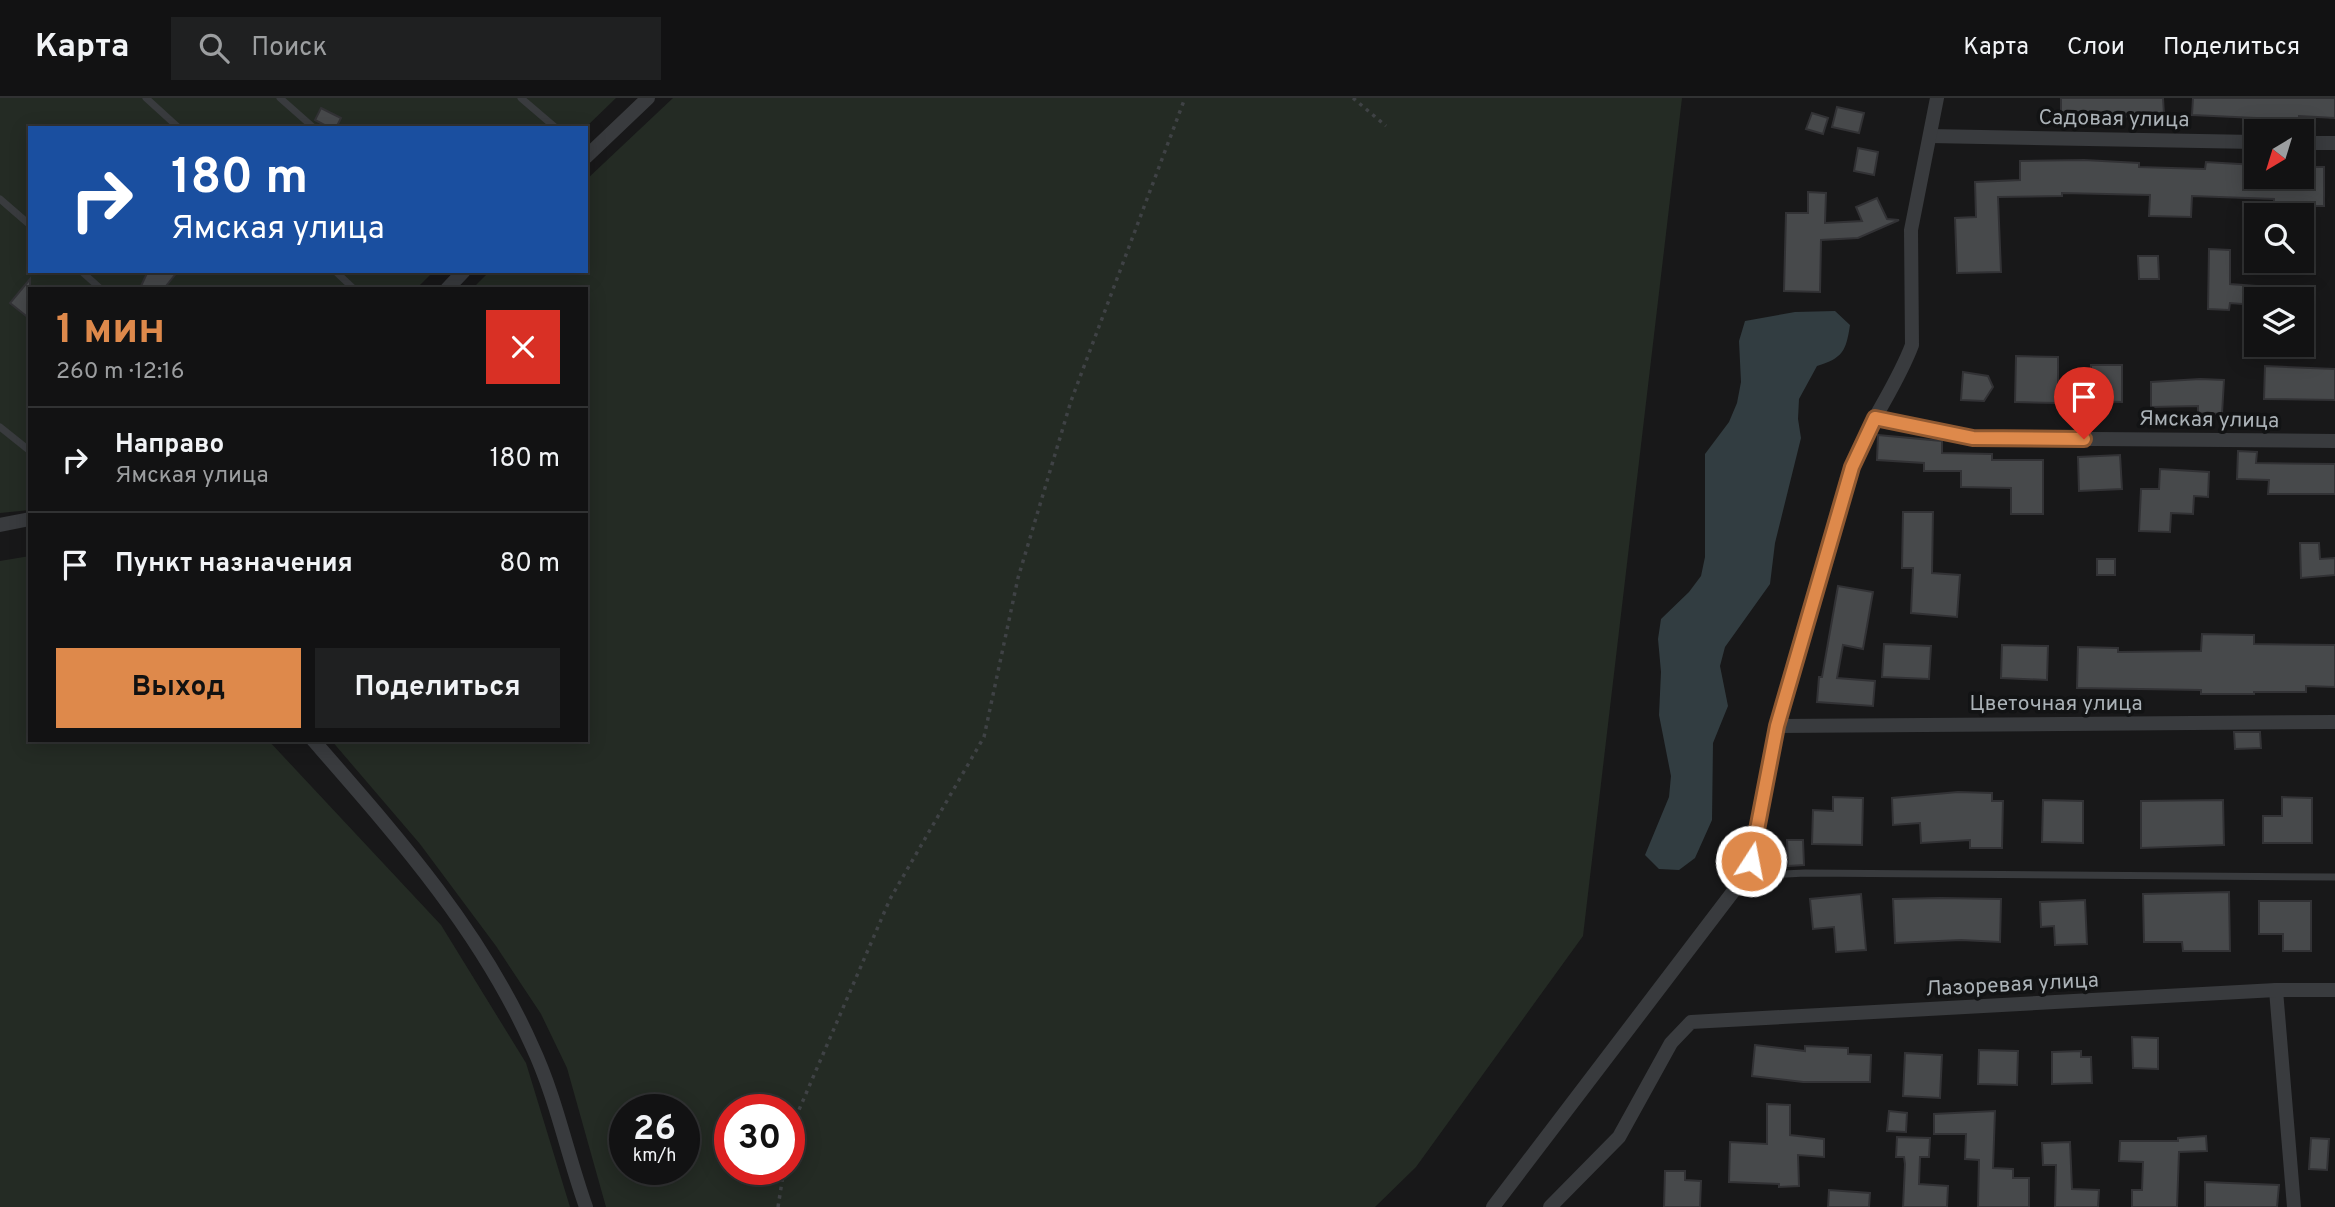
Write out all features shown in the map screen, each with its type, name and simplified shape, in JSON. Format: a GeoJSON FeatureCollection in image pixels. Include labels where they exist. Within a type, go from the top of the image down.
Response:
{"type":"FeatureCollection","features":[{"type":"Feature","properties":{"kind":"street"},"geometry":{"type":"LineString","coordinates":[[588,154],[648,98]]}},
{"type":"Feature","properties":{"kind":"street"},"geometry":{"type":"LineString","coordinates":[[1493,1207],[1745,876],[1751,861],[1777,726],[1852,467],[1912,345],[1911,230],[1937,98]]}},
{"type":"Feature","properties":{"kind":"street","name":"Садовая улица"},"geometry":{"type":"LineString","coordinates":[[1930,136],[2244,142]]}},
{"type":"Feature","properties":{"kind":"street"},"geometry":{"type":"LineString","coordinates":[[2314,143],[2335,143]]}},
{"type":"Feature","properties":{"kind":"street"},"geometry":{"type":"LineString","coordinates":[[449,287],[462,273]]}},
{"type":"Feature","properties":{"kind":"street","name":"Ямская улица"},"geometry":{"type":"LineString","coordinates":[[1875,418],[1973,438],[2335,441]]}},
{"type":"Feature","properties":{"kind":"street"},"geometry":{"type":"LineString","coordinates":[[0,524],[28,519]]}},
{"type":"Feature","properties":{"kind":"street","name":"Цветочная улица"},"geometry":{"type":"LineString","coordinates":[[1777,726],[2335,722]]}},
{"type":"Feature","properties":{"kind":"street"},"geometry":{"type":"LineString","coordinates":[[315,742],[442,892],[512,1006],[547,1081],[566,1152],[586,1207]]}},
{"type":"Feature","properties":{"kind":"street"},"geometry":{"type":"LineString","coordinates":[[2276,990],[2294,1207]]}},
{"type":"Feature","properties":{"kind":"street","name":"Лазоревая улица"},"geometry":{"type":"LineString","coordinates":[[1550,1207],[1619,1137],[1671,1043],[1691,1022],[2276,990],[2335,990]]}},
{"type":"Feature","properties":{"kind":"lane"},"geometry":{"type":"LineString","coordinates":[[146,98],[177,126]]}},
{"type":"Feature","properties":{"kind":"lane"},"geometry":{"type":"LineString","coordinates":[[280,98],[312,126]]}},
{"type":"Feature","properties":{"kind":"lane"},"geometry":{"type":"LineString","coordinates":[[522,98],[554,126]]}},
{"type":"Feature","properties":{"kind":"lane"},"geometry":{"type":"LineString","coordinates":[[0,199],[28,224]]}},
{"type":"Feature","properties":{"kind":"lane"},"geometry":{"type":"LineString","coordinates":[[84,273],[99,287]]}},
{"type":"Feature","properties":{"kind":"lane"},"geometry":{"type":"LineString","coordinates":[[337,273],[353,287]]}},
{"type":"Feature","properties":{"kind":"lane"},"geometry":{"type":"LineString","coordinates":[[0,426],[28,449]]}},
{"type":"Feature","properties":{"kind":"lane"},"geometry":{"type":"LineString","coordinates":[[1745,876],[1805,873],[2335,877]]}},
{"type":"Feature","properties":{"kind":"path"},"geometry":{"type":"LineString","coordinates":[[805,1096],[890,899],[984,737],[1018,578],[1071,401],[1185,98]]}},
{"type":"Feature","properties":{"kind":"path"},"geometry":{"type":"LineString","coordinates":[[1353,98],[1386,126]]}},
{"type":"Feature","properties":{"kind":"path"},"geometry":{"type":"LineString","coordinates":[[778,1207],[781,1185]]}},
{"type":"Feature","properties":{"kind":"shaded area"},"geometry":{"type":"Polygon","coordinates":[[[0,98],[616,98],[587,126],[28,126],[28,273],[432,273],[418,287],[28,287],[28,510],[0,513],[0,98]]]}},
{"type":"Feature","properties":{"kind":"shaded area"},"geometry":{"type":"Polygon","coordinates":[[[673,98],[1682,98],[1583,936],[1416,1167],[1375,1207],[606,1207],[567,1068],[541,1014],[496,946],[420,844],[333,742],[588,742],[588,287],[474,287],[488,273],[588,273],[588,178],[673,98]]]}},
{"type":"Feature","properties":{"kind":"shaded area"},"geometry":{"type":"Polygon","coordinates":[[[1835,311],[1850,325],[1847,341],[1838,356],[1817,366],[1799,399],[1801,438],[1775,543],[1770,584],[1725,647],[1720,666],[1728,706],[1713,743],[1712,820],[1695,858],[1679,870],[1659,869],[1645,855],[1669,797],[1671,776],[1659,715],[1661,672],[1658,639],[1661,619],[1689,592],[1701,576],[1705,557],[1705,454],[1729,422],[1737,403],[1741,382],[1739,341],[1745,321],[1795,312],[1835,311]]]}},
{"type":"Feature","properties":{"kind":"shaded area"},"geometry":{"type":"Polygon","coordinates":[[[28,556],[28,742],[270,742],[441,925],[526,1063],[570,1207],[0,1207],[0,561],[28,556]]]}},
{"type":"Feature","properties":{"kind":"building"},"geometry":{"type":"Polygon","coordinates":[[[2061,98],[2163,98],[2164,115],[2108,117],[2108,112],[2061,112],[2061,98]]]}},
{"type":"Feature","properties":{"kind":"building"},"geometry":{"type":"Polygon","coordinates":[[[2193,98],[2335,98],[2335,118],[2299,116],[2299,119],[2278,119],[2192,115],[2193,98]]]}},
{"type":"Feature","properties":{"kind":"building"},"geometry":{"type":"Polygon","coordinates":[[[1837,107],[1864,113],[1859,133],[1832,127],[1837,107]]]}},
{"type":"Feature","properties":{"kind":"building"},"geometry":{"type":"Polygon","coordinates":[[[321,108],[341,118],[337,126],[326,126],[315,120],[321,108]]]}},
{"type":"Feature","properties":{"kind":"building"},"geometry":{"type":"Polygon","coordinates":[[[1812,113],[1828,118],[1823,134],[1806,129],[1812,113]]]}},
{"type":"Feature","properties":{"kind":"building"},"geometry":{"type":"Polygon","coordinates":[[[1858,148],[1878,152],[1874,175],[1854,171],[1858,148]]]}},
{"type":"Feature","properties":{"kind":"building"},"geometry":{"type":"Polygon","coordinates":[[[2084,160],[2139,163],[2139,167],[2205,169],[2206,162],[2244,164],[2244,189],[2314,189],[2314,167],[2324,167],[2324,206],[2314,206],[2314,203],[2274,203],[2274,199],[2192,196],[2191,217],[2149,216],[2150,195],[2062,193],[2062,196],[1998,197],[2001,272],[1957,273],[1955,218],[1976,217],[1975,182],[2020,180],[2020,161],[2084,160]]]}},
{"type":"Feature","properties":{"kind":"building"},"geometry":{"type":"Polygon","coordinates":[[[1808,192],[1826,193],[1825,223],[1862,221],[1856,207],[1877,198],[1887,219],[1899,220],[1858,238],[1821,240],[1820,292],[1784,291],[1786,213],[1808,213],[1808,192]]]}},
{"type":"Feature","properties":{"kind":"building"},"geometry":{"type":"Polygon","coordinates":[[[2209,249],[2230,250],[2230,284],[2256,287],[2244,287],[2244,304],[2230,303],[2229,310],[2208,309],[2209,249]]]}},
{"type":"Feature","properties":{"kind":"building"},"geometry":{"type":"Polygon","coordinates":[[[2138,256],[2158,256],[2159,279],[2139,279],[2138,256]]]}},
{"type":"Feature","properties":{"kind":"building"},"geometry":{"type":"Polygon","coordinates":[[[147,273],[176,273],[166,286],[141,286],[147,273]]]}},
{"type":"Feature","properties":{"kind":"building"},"geometry":{"type":"Polygon","coordinates":[[[30,279],[28,317],[10,303],[30,279]]]}},
{"type":"Feature","properties":{"kind":"building"},"geometry":{"type":"Polygon","coordinates":[[[2016,356],[2058,357],[2058,403],[2015,402],[2016,356]]]}},
{"type":"Feature","properties":{"kind":"building"},"geometry":{"type":"Polygon","coordinates":[[[2091,365],[2122,365],[2122,402],[2091,401],[2091,365]]]}},
{"type":"Feature","properties":{"kind":"building"},"geometry":{"type":"Polygon","coordinates":[[[2265,366],[2335,369],[2335,400],[2264,399],[2265,366]]]}},
{"type":"Feature","properties":{"kind":"building"},"geometry":{"type":"Polygon","coordinates":[[[1963,372],[1988,376],[1993,387],[1984,401],[1961,400],[1963,372]]]}},
{"type":"Feature","properties":{"kind":"building"},"geometry":{"type":"Polygon","coordinates":[[[2224,380],[2222,414],[2198,413],[2198,406],[2151,407],[2151,382],[2224,380]]]}},
{"type":"Feature","properties":{"kind":"building"},"geometry":{"type":"Polygon","coordinates":[[[1878,435],[1942,441],[1942,453],[1992,454],[1992,460],[2043,460],[2043,514],[2011,514],[2011,488],[1961,487],[1961,471],[1924,471],[1924,463],[1877,460],[1878,435]]]}},
{"type":"Feature","properties":{"kind":"building"},"geometry":{"type":"Polygon","coordinates":[[[2238,451],[2257,452],[2256,463],[2335,464],[2335,494],[2268,494],[2269,480],[2237,479],[2238,451]]]}},
{"type":"Feature","properties":{"kind":"building"},"geometry":{"type":"Polygon","coordinates":[[[2120,455],[2122,489],[2079,491],[2078,457],[2120,455]]]}},
{"type":"Feature","properties":{"kind":"building"},"geometry":{"type":"Polygon","coordinates":[[[2160,469],[2209,472],[2208,497],[2194,496],[2193,514],[2171,513],[2170,532],[2139,531],[2141,489],[2159,489],[2160,469]]]}},
{"type":"Feature","properties":{"kind":"building"},"geometry":{"type":"Polygon","coordinates":[[[1903,512],[1933,512],[1932,573],[1960,575],[1957,617],[1911,613],[1913,568],[1902,568],[1903,512]]]}},
{"type":"Feature","properties":{"kind":"building"},"geometry":{"type":"Polygon","coordinates":[[[2300,543],[2319,543],[2320,559],[2335,558],[2335,575],[2301,578],[2300,543]]]}},
{"type":"Feature","properties":{"kind":"building"},"geometry":{"type":"Polygon","coordinates":[[[2097,559],[2115,559],[2115,575],[2097,575],[2097,559]]]}},
{"type":"Feature","properties":{"kind":"building"},"geometry":{"type":"Polygon","coordinates":[[[1838,586],[1873,592],[1863,649],[1843,645],[1837,678],[1875,681],[1873,706],[1817,702],[1819,677],[1822,677],[1838,586]]]}},
{"type":"Feature","properties":{"kind":"building"},"geometry":{"type":"Polygon","coordinates":[[[2202,634],[2254,635],[2254,644],[2335,645],[2335,687],[2306,686],[2306,692],[2254,694],[2201,694],[2201,690],[2077,688],[2078,647],[2118,648],[2118,652],[2201,651],[2202,634]]]}},
{"type":"Feature","properties":{"kind":"building"},"geometry":{"type":"Polygon","coordinates":[[[1884,644],[1931,646],[1929,679],[1882,677],[1884,644]]]}},
{"type":"Feature","properties":{"kind":"building"},"geometry":{"type":"Polygon","coordinates":[[[2002,645],[2048,646],[2047,680],[2001,678],[2002,645]]]}},
{"type":"Feature","properties":{"kind":"building"},"geometry":{"type":"Polygon","coordinates":[[[2234,732],[2260,732],[2261,748],[2235,749],[2234,732]]]}},
{"type":"Feature","properties":{"kind":"building"},"geometry":{"type":"Polygon","coordinates":[[[1958,792],[1992,793],[1992,801],[2003,801],[2002,848],[1970,848],[1970,840],[1921,843],[1920,823],[1893,825],[1892,798],[1958,792]]]}},
{"type":"Feature","properties":{"kind":"building"},"geometry":{"type":"Polygon","coordinates":[[[1833,797],[1863,798],[1862,845],[1812,844],[1813,810],[1833,811],[1833,797]]]}},
{"type":"Feature","properties":{"kind":"building"},"geometry":{"type":"Polygon","coordinates":[[[2282,797],[2312,798],[2312,843],[2263,843],[2263,816],[2282,816],[2282,797]]]}},
{"type":"Feature","properties":{"kind":"building"},"geometry":{"type":"Polygon","coordinates":[[[2043,800],[2083,801],[2083,843],[2042,842],[2043,800]]]}},
{"type":"Feature","properties":{"kind":"building"},"geometry":{"type":"Polygon","coordinates":[[[2223,800],[2224,845],[2141,848],[2141,801],[2223,800]]]}},
{"type":"Feature","properties":{"kind":"building"},"geometry":{"type":"Polygon","coordinates":[[[1787,840],[1803,840],[1804,865],[1788,866],[1787,840]]]}},
{"type":"Feature","properties":{"kind":"building"},"geometry":{"type":"Polygon","coordinates":[[[2229,892],[2230,951],[2183,951],[2182,942],[2144,942],[2143,894],[2229,892]]]}},
{"type":"Feature","properties":{"kind":"building"},"geometry":{"type":"Polygon","coordinates":[[[1861,894],[1866,950],[1836,952],[1834,927],[1813,929],[1810,899],[1861,894]]]}},
{"type":"Feature","properties":{"kind":"building"},"geometry":{"type":"Polygon","coordinates":[[[1893,899],[2001,899],[2000,942],[1961,940],[1895,943],[1893,899]]]}},
{"type":"Feature","properties":{"kind":"building"},"geometry":{"type":"Polygon","coordinates":[[[2085,900],[2087,944],[2055,945],[2054,926],[2041,927],[2040,902],[2085,900]]]}},
{"type":"Feature","properties":{"kind":"building"},"geometry":{"type":"Polygon","coordinates":[[[2259,901],[2311,901],[2311,951],[2283,951],[2283,934],[2259,934],[2259,901]]]}},
{"type":"Feature","properties":{"kind":"building"},"geometry":{"type":"Polygon","coordinates":[[[2132,1037],[2158,1038],[2158,1069],[2133,1068],[2132,1037]]]}},
{"type":"Feature","properties":{"kind":"building"},"geometry":{"type":"Polygon","coordinates":[[[1755,1045],[1805,1051],[1805,1046],[1848,1048],[1848,1054],[1871,1055],[1870,1082],[1803,1082],[1752,1076],[1755,1045]]]}},
{"type":"Feature","properties":{"kind":"building"},"geometry":{"type":"Polygon","coordinates":[[[1979,1050],[2018,1051],[2017,1085],[1978,1084],[1979,1050]]]}},
{"type":"Feature","properties":{"kind":"building"},"geometry":{"type":"Polygon","coordinates":[[[2081,1051],[2081,1057],[2091,1057],[2092,1083],[2052,1084],[2052,1052],[2081,1051]]]}},
{"type":"Feature","properties":{"kind":"building"},"geometry":{"type":"Polygon","coordinates":[[[1905,1053],[1942,1055],[1940,1098],[1903,1096],[1905,1053]]]}},
{"type":"Feature","properties":{"kind":"building"},"geometry":{"type":"Polygon","coordinates":[[[1767,1104],[1790,1105],[1790,1135],[1824,1139],[1824,1157],[1798,1155],[1799,1186],[1779,1187],[1779,1184],[1729,1182],[1730,1142],[1767,1144],[1767,1104]]]}},
{"type":"Feature","properties":{"kind":"building"},"geometry":{"type":"Polygon","coordinates":[[[1889,1111],[1907,1113],[1906,1132],[1887,1131],[1889,1111]]]}},
{"type":"Feature","properties":{"kind":"building"},"geometry":{"type":"Polygon","coordinates":[[[1995,1111],[1993,1168],[2013,1169],[2013,1178],[2029,1178],[2029,1207],[1978,1207],[1979,1160],[1965,1159],[1966,1134],[1934,1134],[1934,1114],[1995,1111]]]}},
{"type":"Feature","properties":{"kind":"building"},"geometry":{"type":"Polygon","coordinates":[[[2206,1136],[2207,1151],[2179,1152],[2177,1207],[2132,1207],[2132,1190],[2142,1190],[2143,1162],[2119,1161],[2120,1141],[2178,1141],[2178,1138],[2206,1136]]]}},
{"type":"Feature","properties":{"kind":"building"},"geometry":{"type":"Polygon","coordinates":[[[1897,1137],[1930,1138],[1929,1157],[1920,1157],[1919,1184],[1948,1186],[1947,1207],[1903,1207],[1905,1164],[1904,1157],[1896,1157],[1897,1137]]]}},
{"type":"Feature","properties":{"kind":"building"},"geometry":{"type":"Polygon","coordinates":[[[2311,1138],[2329,1139],[2327,1170],[2309,1169],[2311,1138]]]}},
{"type":"Feature","properties":{"kind":"building"},"geometry":{"type":"Polygon","coordinates":[[[2070,1142],[2072,1189],[2099,1190],[2098,1207],[2055,1207],[2056,1165],[2043,1165],[2042,1143],[2070,1142]]]}},
{"type":"Feature","properties":{"kind":"building"},"geometry":{"type":"Polygon","coordinates":[[[1665,1171],[1685,1171],[1685,1180],[1701,1181],[1700,1207],[1664,1207],[1665,1171]]]}},
{"type":"Feature","properties":{"kind":"building"},"geometry":{"type":"Polygon","coordinates":[[[2205,1182],[2279,1185],[2277,1207],[2205,1207],[2205,1182]]]}},
{"type":"Feature","properties":{"kind":"building"},"geometry":{"type":"Polygon","coordinates":[[[1829,1190],[1870,1193],[1869,1207],[1828,1207],[1829,1190]]]}},
{"type":"Feature","properties":{"kind":"route"},"geometry":{"type":"LineString","coordinates":[[1751,861],[1777,726],[1852,467],[1858,449],[1875,418],[1973,438],[2084,439]]}}]}
